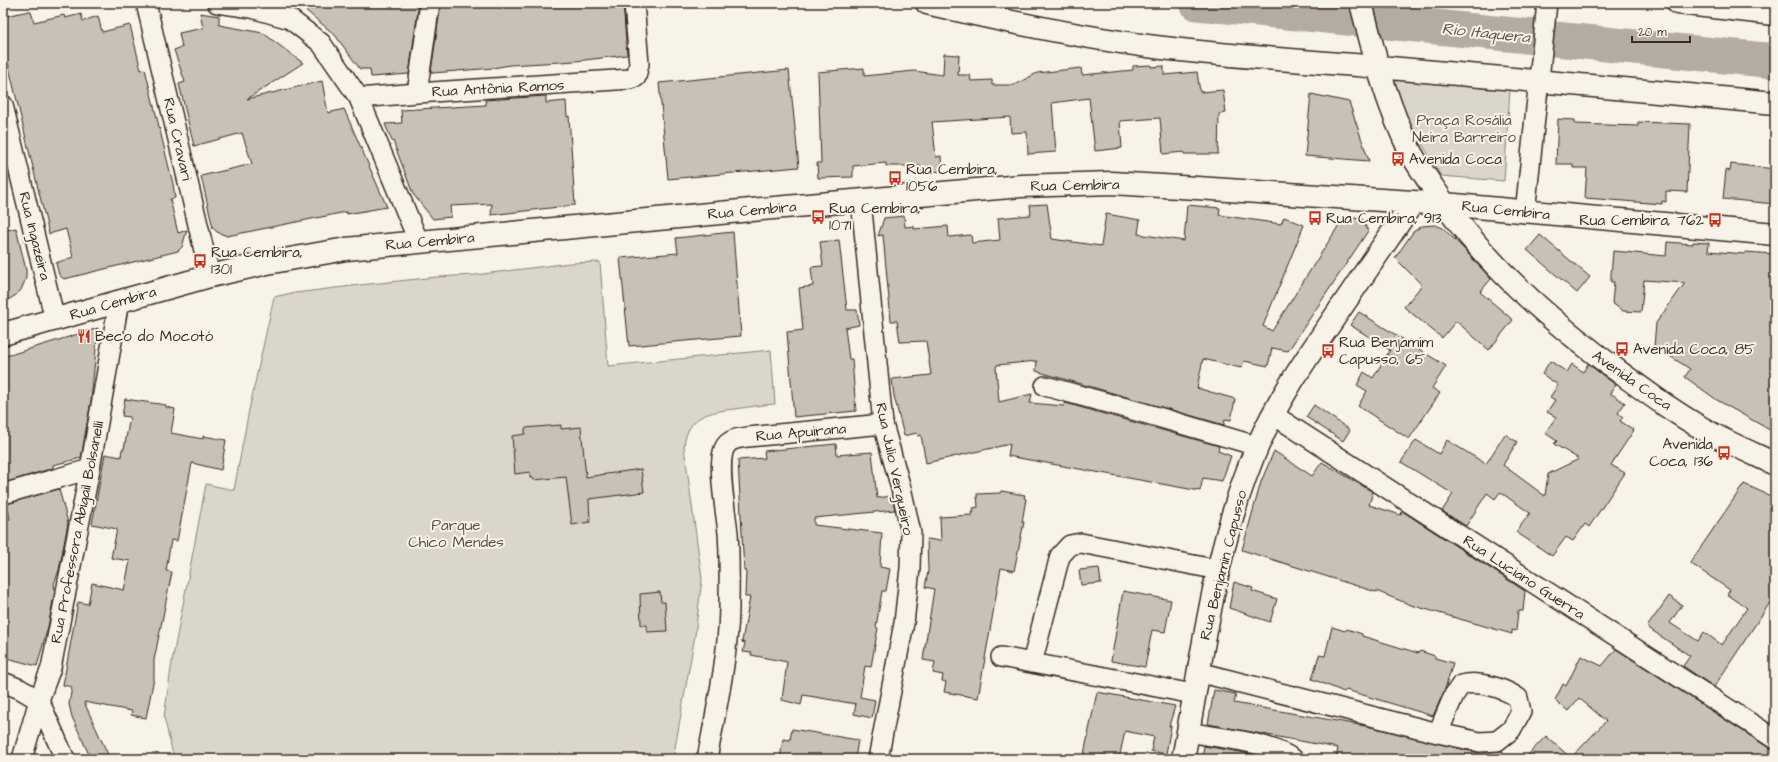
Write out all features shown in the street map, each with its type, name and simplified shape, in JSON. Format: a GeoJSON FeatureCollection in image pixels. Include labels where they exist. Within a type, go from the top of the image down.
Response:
{"type":"FeatureCollection","features":[{"type":"Feature","properties":{"kind":"street","name":"Rua Cravari"},"geometry":{"type":"LineString","coordinates":[[146,3],[210,276]]}},
{"type":"Feature","properties":{"kind":"street"},"geometry":{"type":"LineString","coordinates":[[217,3],[252,8],[290,19],[321,43],[359,98],[419,243]]}},
{"type":"Feature","properties":{"kind":"street"},"geometry":{"type":"LineString","coordinates":[[417,93],[430,3]]}},
{"type":"Feature","properties":{"kind":"street","name":"Rua Antônia Ramos"},"geometry":{"type":"LineString","coordinates":[[359,98],[625,80],[636,77],[639,64],[634,3]]}},
{"type":"Feature","properties":{"kind":"street"},"geometry":{"type":"LineString","coordinates":[[928,3],[1012,23],[1088,37],[1155,47],[1232,56],[1376,59],[1539,74],[1775,103]]}},
{"type":"Feature","properties":{"kind":"street","name":"Avenida Coca"},"geometry":{"type":"LineString","coordinates":[[1361,3],[1376,59],[1397,122],[1412,154],[1444,204],[1469,237],[1521,292],[1589,350],[1651,396],[1715,436],[1775,464]]}},
{"type":"Feature","properties":{"kind":"street"},"geometry":{"type":"LineString","coordinates":[[1678,3],[1770,10]]}},
{"type":"Feature","properties":{"kind":"street"},"geometry":{"type":"LineString","coordinates":[[1525,213],[1547,7]]}},
{"type":"Feature","properties":{"kind":"street","name":"Rua Ingazeira"},"geometry":{"type":"LineString","coordinates":[[3,105],[55,320]]}},
{"type":"Feature","properties":{"kind":"street","name":"Rua Cembira"},"geometry":{"type":"LineString","coordinates":[[3,334],[210,276],[267,263],[346,249],[1021,186],[1110,183],[1413,202],[1775,234]]}},
{"type":"Feature","properties":{"kind":"street","name":"Rua Julio Vergueiro"},"geometry":{"type":"LineString","coordinates":[[861,200],[882,424],[902,492],[911,533],[910,568],[904,623],[878,759]]}},
{"type":"Feature","properties":{"kind":"street","name":"Rua Benjamin Capusso"},"geometry":{"type":"LineString","coordinates":[[1183,759],[1193,694],[1219,570],[1238,496],[1257,446],[1286,388],[1413,202]]}},
{"type":"Feature","properties":{"kind":"street","name":"Rua Professora Abigail Bolsanelli"},"geometry":{"type":"LineString","coordinates":[[22,759],[39,700],[51,668],[90,469],[119,301]]}},
{"type":"Feature","properties":{"kind":"street"},"geometry":{"type":"LineString","coordinates":[[1046,386],[1257,446]]}},
{"type":"Feature","properties":{"kind":"street","name":"Rua Luciano Guerra"},"geometry":{"type":"LineString","coordinates":[[1272,414],[1775,739]]}},
{"type":"Feature","properties":{"kind":"street","name":"Rua Apuirana"},"geometry":{"type":"LineString","coordinates":[[707,759],[722,676],[729,611],[728,534],[722,471],[724,449],[728,443],[735,439],[882,424]]}},
{"type":"Feature","properties":{"kind":"street"},"geometry":{"type":"LineString","coordinates":[[3,494],[90,469]]}},
{"type":"Feature","properties":{"kind":"street"},"geometry":{"type":"LineString","coordinates":[[1032,662],[1060,556],[1070,545],[1081,543],[1219,570]]}},
{"type":"Feature","properties":{"kind":"street"},"geometry":{"type":"LineString","coordinates":[[1001,657],[1193,694]]}},
{"type":"Feature","properties":{"kind":"street"},"geometry":{"type":"LineString","coordinates":[[1198,672],[1438,733]]}},
{"type":"Feature","properties":{"kind":"street"},"geometry":{"type":"LineString","coordinates":[[3,682],[20,688],[39,700],[65,759]]}},
{"type":"Feature","properties":{"kind":"street"},"geometry":{"type":"LineString","coordinates":[[1188,732],[1258,745],[1277,750],[1293,759]]}},
{"type":"Feature","properties":{"kind":"green space","name":"Praça Rosália Neira Barreiro"},"geometry":{"type":"Polygon","coordinates":[[[1391,79],[1510,89],[1504,181],[1441,176],[1412,127],[1391,79]]]}},
{"type":"Feature","properties":{"kind":"green space","name":"Parque Chico Mendes"},"geometry":{"type":"Polygon","coordinates":[[[600,262],[608,366],[771,350],[775,404],[725,410],[708,414],[695,422],[686,436],[684,447],[702,579],[695,635],[673,759],[174,759],[164,717],[172,662],[206,484],[234,490],[249,410],[274,297],[360,285],[437,277],[475,275],[570,263],[600,262]]]}},
{"type":"Feature","properties":{"kind":"building"},"geometry":{"type":"Polygon","coordinates":[[[297,3],[419,3],[409,74],[371,77],[370,69],[360,69],[335,35],[297,3]]]}},
{"type":"Feature","properties":{"kind":"building"},"geometry":{"type":"Polygon","coordinates":[[[441,3],[623,3],[627,55],[576,61],[510,65],[493,68],[433,73],[431,72],[441,3]]]}},
{"type":"Feature","properties":{"kind":"building"},"geometry":{"type":"Polygon","coordinates":[[[29,11],[31,12],[34,22],[64,15],[65,18],[81,14],[83,21],[98,16],[102,32],[130,25],[141,70],[145,69],[173,184],[175,198],[170,199],[178,233],[187,230],[182,247],[178,251],[64,279],[59,275],[56,263],[73,257],[66,229],[49,234],[3,43],[3,21],[6,20],[6,16],[29,11]]]}},
{"type":"Feature","properties":{"kind":"building"},"geometry":{"type":"Polygon","coordinates":[[[200,13],[219,16],[219,25],[263,33],[303,63],[247,99],[322,81],[328,113],[344,109],[387,207],[347,214],[346,212],[227,236],[217,232],[213,228],[201,176],[252,164],[242,133],[194,146],[179,84],[185,82],[174,50],[182,47],[179,33],[203,28],[200,13]]]}},
{"type":"Feature","properties":{"kind":"building"},"geometry":{"type":"Polygon","coordinates":[[[944,54],[959,55],[958,75],[970,75],[971,81],[992,80],[992,85],[1014,85],[1037,73],[1081,68],[1082,75],[1133,70],[1133,66],[1151,65],[1151,67],[1164,66],[1164,75],[1197,72],[1200,92],[1223,90],[1226,113],[1219,114],[1218,154],[1184,154],[1184,152],[1163,154],[1160,118],[1120,121],[1122,148],[1095,151],[1089,98],[1052,103],[1056,152],[1028,154],[1027,132],[1011,133],[1010,117],[932,122],[936,157],[941,156],[942,171],[921,173],[920,166],[886,166],[886,163],[853,166],[853,177],[818,178],[817,163],[821,163],[818,72],[864,68],[864,76],[914,71],[943,75],[944,54]]]}},
{"type":"Feature","properties":{"kind":"building"},"geometry":{"type":"Polygon","coordinates":[[[789,70],[799,167],[668,179],[659,83],[789,70]]]}},
{"type":"Feature","properties":{"kind":"building"},"geometry":{"type":"Polygon","coordinates":[[[1311,94],[1349,102],[1369,161],[1305,156],[1311,94]]]}},
{"type":"Feature","properties":{"kind":"building"},"geometry":{"type":"Polygon","coordinates":[[[546,96],[546,103],[566,101],[567,117],[569,116],[575,205],[491,215],[492,204],[450,206],[451,217],[433,219],[413,194],[385,124],[402,123],[401,110],[486,105],[485,100],[546,96]]]}},
{"type":"Feature","properties":{"kind":"building"},"geometry":{"type":"Polygon","coordinates":[[[1558,119],[1575,120],[1575,124],[1638,126],[1638,122],[1690,124],[1687,192],[1666,191],[1666,202],[1662,201],[1662,204],[1585,198],[1587,168],[1573,168],[1573,164],[1556,164],[1558,119]]]}},
{"type":"Feature","properties":{"kind":"building"},"geometry":{"type":"Polygon","coordinates":[[[1731,164],[1775,169],[1775,204],[1723,199],[1726,170],[1730,171],[1731,164]]]}},
{"type":"Feature","properties":{"kind":"building"},"geometry":{"type":"Polygon","coordinates":[[[1047,204],[1052,239],[1101,246],[1106,214],[1140,220],[1138,234],[1184,241],[1187,205],[1220,208],[1219,215],[1281,224],[1284,217],[1304,225],[1263,326],[1272,331],[1344,217],[1362,219],[1368,231],[1288,351],[1272,348],[1268,366],[1244,361],[1241,368],[1203,359],[1197,388],[1235,399],[1231,420],[1225,419],[1224,425],[1036,371],[1037,361],[997,365],[999,402],[1032,394],[1030,403],[1064,406],[1065,403],[1219,446],[1218,451],[1231,456],[1222,481],[1203,478],[1200,491],[1008,456],[1010,444],[926,463],[921,435],[918,436],[917,433],[904,436],[894,396],[892,379],[931,375],[926,341],[900,342],[897,321],[891,321],[883,235],[878,236],[884,218],[904,216],[905,227],[914,226],[914,229],[948,226],[949,237],[971,235],[972,243],[1000,240],[998,218],[1031,215],[1030,205],[1047,204]]]}},
{"type":"Feature","properties":{"kind":"building"},"geometry":{"type":"Polygon","coordinates":[[[1435,225],[1443,228],[1491,279],[1480,292],[1513,320],[1489,350],[1456,321],[1442,338],[1404,307],[1422,285],[1395,258],[1413,232],[1422,226],[1435,225]]]}},
{"type":"Feature","properties":{"kind":"building"},"geometry":{"type":"Polygon","coordinates":[[[16,228],[26,270],[26,278],[21,290],[3,303],[3,231],[16,228]]]}},
{"type":"Feature","properties":{"kind":"building"},"geometry":{"type":"Polygon","coordinates":[[[733,232],[741,336],[629,346],[620,258],[678,253],[676,238],[733,232]]]}},
{"type":"Feature","properties":{"kind":"building"},"geometry":{"type":"Polygon","coordinates":[[[1540,235],[1590,277],[1577,293],[1527,250],[1540,235]]]}},
{"type":"Feature","properties":{"kind":"building"},"geometry":{"type":"Polygon","coordinates":[[[839,240],[847,310],[857,310],[859,325],[845,328],[849,359],[852,359],[856,411],[794,417],[787,332],[803,330],[799,288],[813,286],[811,267],[823,266],[820,242],[839,240]]]}},
{"type":"Feature","properties":{"kind":"building"},"geometry":{"type":"Polygon","coordinates":[[[1667,242],[1693,244],[1693,242],[1709,243],[1708,251],[1745,254],[1745,252],[1775,254],[1775,433],[1717,400],[1685,377],[1690,369],[1654,346],[1656,323],[1685,283],[1644,280],[1641,312],[1623,311],[1612,303],[1614,282],[1611,282],[1613,251],[1666,256],[1667,242]]]}},
{"type":"Feature","properties":{"kind":"building"},"geometry":{"type":"Polygon","coordinates":[[[1359,312],[1446,366],[1432,388],[1440,393],[1409,439],[1358,406],[1367,391],[1357,385],[1364,372],[1373,378],[1390,350],[1350,325],[1359,312]]]}},
{"type":"Feature","properties":{"kind":"building"},"geometry":{"type":"Polygon","coordinates":[[[98,328],[91,401],[81,458],[53,465],[53,468],[3,483],[3,357],[98,328]]]}},
{"type":"Feature","properties":{"kind":"building"},"geometry":{"type":"Polygon","coordinates":[[[1550,361],[1567,372],[1572,364],[1583,372],[1588,364],[1616,385],[1610,393],[1625,403],[1618,413],[1623,417],[1620,421],[1634,430],[1611,465],[1625,473],[1589,527],[1585,524],[1573,541],[1566,537],[1552,556],[1516,532],[1530,513],[1500,492],[1495,499],[1487,493],[1466,526],[1442,511],[1453,494],[1401,462],[1416,440],[1439,454],[1447,440],[1486,464],[1505,434],[1517,442],[1503,465],[1545,496],[1548,474],[1579,459],[1554,444],[1557,441],[1545,433],[1556,417],[1547,412],[1555,400],[1550,397],[1558,385],[1542,374],[1550,361]]]}},
{"type":"Feature","properties":{"kind":"building"},"geometry":{"type":"Polygon","coordinates":[[[125,399],[166,405],[166,407],[175,409],[171,433],[203,439],[203,436],[226,440],[221,470],[192,463],[177,541],[171,540],[166,571],[172,572],[154,660],[154,678],[146,718],[131,715],[132,711],[84,702],[110,759],[91,759],[72,717],[69,704],[72,687],[63,685],[78,602],[88,604],[92,583],[124,590],[130,561],[111,558],[117,529],[92,524],[105,454],[121,457],[122,449],[124,449],[130,417],[122,416],[125,399]]]}},
{"type":"Feature","properties":{"kind":"building"},"geometry":{"type":"Polygon","coordinates":[[[1314,405],[1350,430],[1343,441],[1306,417],[1314,405]]]}},
{"type":"Feature","properties":{"kind":"building"},"geometry":{"type":"Polygon","coordinates":[[[561,425],[561,429],[581,427],[586,477],[641,469],[644,492],[589,499],[590,522],[572,525],[566,477],[534,480],[534,478],[530,478],[530,472],[515,474],[512,436],[525,434],[525,428],[561,425]]]}},
{"type":"Feature","properties":{"kind":"building"},"geometry":{"type":"Polygon","coordinates":[[[836,444],[837,455],[872,452],[877,498],[892,496],[895,510],[814,518],[814,525],[882,533],[880,567],[890,569],[886,591],[882,591],[876,627],[878,628],[871,667],[865,666],[860,697],[875,700],[872,718],[854,714],[856,704],[803,695],[801,705],[782,700],[787,662],[743,652],[745,643],[742,642],[750,597],[745,597],[746,571],[744,571],[738,460],[765,458],[764,451],[836,444]]]}},
{"type":"Feature","properties":{"kind":"building"},"geometry":{"type":"Polygon","coordinates":[[[1274,451],[1312,476],[1322,462],[1373,492],[1369,505],[1401,515],[1402,511],[1525,591],[1523,611],[1518,611],[1516,631],[1512,630],[1512,634],[1411,605],[1376,591],[1242,550],[1261,482],[1274,451]]]}},
{"type":"Feature","properties":{"kind":"building"},"geometry":{"type":"Polygon","coordinates":[[[1744,484],[1775,498],[1775,595],[1714,687],[1683,666],[1690,656],[1647,627],[1669,596],[1682,605],[1670,623],[1698,641],[1704,632],[1722,645],[1747,608],[1727,594],[1730,590],[1690,563],[1744,484]]]}},
{"type":"Feature","properties":{"kind":"building"},"geometry":{"type":"Polygon","coordinates":[[[59,489],[68,523],[59,570],[54,584],[55,590],[48,627],[37,666],[3,657],[3,521],[10,519],[7,504],[59,489]]]}},
{"type":"Feature","properties":{"kind":"building"},"geometry":{"type":"Polygon","coordinates":[[[1001,491],[1025,495],[1024,498],[1026,499],[1022,522],[1024,522],[1014,571],[1001,568],[978,698],[944,692],[946,682],[942,681],[943,675],[933,673],[935,662],[923,660],[934,589],[925,587],[928,571],[927,539],[941,541],[940,517],[972,515],[971,512],[974,512],[973,508],[978,507],[977,494],[1000,493],[1001,491]]]}},
{"type":"Feature","properties":{"kind":"building"},"geometry":{"type":"Polygon","coordinates":[[[1099,568],[1101,583],[1081,585],[1079,570],[1099,568]]]}},
{"type":"Feature","properties":{"kind":"building"},"geometry":{"type":"Polygon","coordinates":[[[1234,582],[1253,588],[1252,591],[1277,599],[1270,622],[1229,608],[1234,582]]]}},
{"type":"Feature","properties":{"kind":"building"},"geometry":{"type":"Polygon","coordinates":[[[1123,591],[1171,600],[1165,632],[1152,630],[1145,667],[1111,661],[1123,591]]]}},
{"type":"Feature","properties":{"kind":"building"},"geometry":{"type":"Polygon","coordinates":[[[660,592],[661,602],[665,602],[667,631],[647,632],[647,625],[641,625],[640,594],[660,592]]]}},
{"type":"Feature","properties":{"kind":"building"},"geometry":{"type":"Polygon","coordinates":[[[1332,627],[1345,631],[1347,629],[1362,634],[1362,636],[1418,653],[1420,651],[1435,656],[1435,658],[1453,663],[1445,689],[1433,716],[1346,690],[1344,692],[1312,679],[1319,655],[1325,656],[1332,627]]]}},
{"type":"Feature","properties":{"kind":"building"},"geometry":{"type":"Polygon","coordinates":[[[1616,649],[1769,748],[1775,750],[1775,759],[1524,759],[1546,736],[1571,758],[1606,721],[1579,698],[1568,711],[1555,700],[1563,684],[1566,686],[1581,656],[1602,666],[1616,649]]]}},
{"type":"Feature","properties":{"kind":"building"},"geometry":{"type":"Polygon","coordinates":[[[1214,690],[1236,694],[1234,703],[1371,727],[1478,753],[1503,751],[1502,759],[1336,759],[1338,748],[1208,724],[1214,690]]]}},
{"type":"Feature","properties":{"kind":"building"},"geometry":{"type":"Polygon","coordinates":[[[1097,692],[1175,706],[1169,726],[1171,726],[1166,754],[1151,751],[1154,737],[1125,731],[1119,759],[1102,755],[1102,759],[1083,759],[1097,692]]]}},
{"type":"Feature","properties":{"kind":"building"},"geometry":{"type":"Polygon","coordinates":[[[792,729],[858,740],[855,759],[780,759],[783,739],[790,740],[792,729]]]}},
{"type":"Feature","properties":{"kind":"building"},"geometry":{"type":"Polygon","coordinates":[[[1204,746],[1240,752],[1268,759],[1202,759],[1204,746]]]}},
{"type":"Feature","properties":{"kind":"waterway","name":"Rio Itaquera"},"geometry":{"type":"LineString","coordinates":[[1197,3],[1775,61]]}},
{"type":"Feature","properties":{"kind":"place","name":"Avenida Coca"},"geometry":{"type":"Point","coordinates":[1398,159]}},
{"type":"Feature","properties":{"kind":"place","name":"Rua Cembira, 1056"},"geometry":{"type":"Point","coordinates":[895,178]}},
{"type":"Feature","properties":{"kind":"place","name":"Rua Cembira, 1071"},"geometry":{"type":"Point","coordinates":[818,217]}},
{"type":"Feature","properties":{"kind":"place","name":"Rua Cembira, 913"},"geometry":{"type":"Point","coordinates":[1315,218]}},
{"type":"Feature","properties":{"kind":"place","name":"Rua Cembira, 762"},"geometry":{"type":"Point","coordinates":[1715,220]}},
{"type":"Feature","properties":{"kind":"place","name":"Rua Cembira, 1301"},"geometry":{"type":"Point","coordinates":[200,261]}},
{"type":"Feature","properties":{"kind":"place","name":"Beco do Mocotó"},"geometry":{"type":"Point","coordinates":[84,336]}},
{"type":"Feature","properties":{"kind":"place","name":"Avenida Coca, 85"},"geometry":{"type":"Point","coordinates":[1622,349]}},
{"type":"Feature","properties":{"kind":"place","name":"Rua Benjamim Capusso, 65"},"geometry":{"type":"Point","coordinates":[1328,351]}},
{"type":"Feature","properties":{"kind":"place","name":"Avenida Coca, 136"},"geometry":{"type":"Point","coordinates":[1724,453]}}]}
